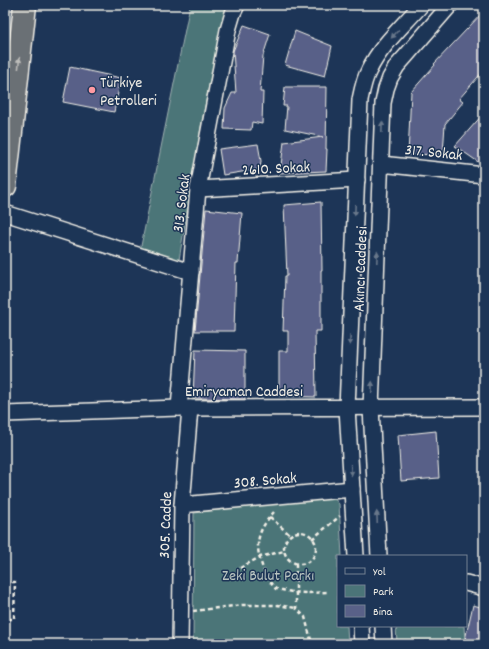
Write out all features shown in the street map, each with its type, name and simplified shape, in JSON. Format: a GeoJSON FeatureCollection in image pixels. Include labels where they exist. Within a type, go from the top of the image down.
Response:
{"type":"FeatureCollection","features":[{"type":"Feature","properties":{"kind":"highway"},"geometry":{"type":"LineString","coordinates":[[5,186],[25,5]]}},
{"type":"Feature","properties":{"kind":"street","name":"313. Sokak"},"geometry":{"type":"LineString","coordinates":[[184,408],[191,272],[198,189],[228,30],[237,5]]}},
{"type":"Feature","properties":{"kind":"street","name":"Akıncı Caddesi"},"geometry":{"type":"LineString","coordinates":[[356,555],[347,408],[360,100],[368,72],[376,58],[384,46],[421,5]]}},
{"type":"Feature","properties":{"kind":"street","name":"Akıncı Caddesi"},"geometry":{"type":"LineString","coordinates":[[379,555],[371,408],[383,104],[390,78],[405,56],[450,5]]}},
{"type":"Feature","properties":{"kind":"street","name":"317. Sokak"},"geometry":{"type":"LineString","coordinates":[[381,164],[484,175]]}},
{"type":"Feature","properties":{"kind":"street","name":"2610. Sokak"},"geometry":{"type":"LineString","coordinates":[[198,189],[357,180]]}},
{"type":"Feature","properties":{"kind":"street"},"geometry":{"type":"LineString","coordinates":[[5,213],[191,272]]}},
{"type":"Feature","properties":{"kind":"street","name":"Emiryaman Caddesi"},"geometry":{"type":"LineString","coordinates":[[5,414],[184,408],[484,408]]}},
{"type":"Feature","properties":{"kind":"street","name":"305. Cadde"},"geometry":{"type":"LineString","coordinates":[[180,644],[184,408]]}},
{"type":"Feature","properties":{"kind":"street","name":"308. Sokak"},"geometry":{"type":"LineString","coordinates":[[182,505],[352,489]]}},
{"type":"Feature","properties":{"kind":"street"},"geometry":{"type":"LineString","coordinates":[[467,583],[484,588]]}},
{"type":"Feature","properties":{"kind":"street"},"geometry":{"type":"LineString","coordinates":[[361,627],[362,644]]}},
{"type":"Feature","properties":{"kind":"street"},"geometry":{"type":"LineString","coordinates":[[383,627],[384,644]]}},
{"type":"Feature","properties":{"kind":"path"},"geometry":{"type":"LineString","coordinates":[[312,538],[353,505]]}},
{"type":"Feature","properties":{"kind":"path"},"geometry":{"type":"LineString","coordinates":[[274,512],[259,534],[257,548],[260,561],[268,579],[276,589],[296,593],[328,592]]}},
{"type":"Feature","properties":{"kind":"path"},"geometry":{"type":"LineString","coordinates":[[270,517],[290,535]]}},
{"type":"Feature","properties":{"kind":"path"},"geometry":{"type":"LineString","coordinates":[[297,532],[302,532],[308,534],[312,538],[316,547],[316,552],[310,561],[296,564],[286,558],[284,551],[285,542],[290,535],[297,532]]}},
{"type":"Feature","properties":{"kind":"path"},"geometry":{"type":"LineString","coordinates":[[240,568],[260,557],[284,551]]}},
{"type":"Feature","properties":{"kind":"path"},"geometry":{"type":"LineString","coordinates":[[296,564],[296,608]]}},
{"type":"Feature","properties":{"kind":"path"},"geometry":{"type":"LineString","coordinates":[[5,582],[15,582],[14,619],[5,619]]}},
{"type":"Feature","properties":{"kind":"path"},"geometry":{"type":"LineString","coordinates":[[181,612],[242,605],[277,605],[296,608],[305,617],[312,644]]}},
{"type":"Feature","properties":{"kind":"green space"},"geometry":{"type":"Polygon","coordinates":[[[190,5],[230,5],[217,45],[202,121],[179,260],[140,251],[190,5]]]}},
{"type":"Feature","properties":{"kind":"green space","name":"Zeki Bulut Parkı"},"geometry":{"type":"Polygon","coordinates":[[[332,496],[339,504],[342,555],[337,555],[337,627],[347,627],[348,644],[193,644],[194,513],[332,496]]]}},
{"type":"Feature","properties":{"kind":"green space"},"geometry":{"type":"Polygon","coordinates":[[[396,627],[464,627],[465,644],[397,644],[396,627]]]}},
{"type":"Feature","properties":{"kind":"building"},"geometry":{"type":"Polygon","coordinates":[[[484,11],[484,70],[459,99],[463,102],[445,124],[443,154],[408,155],[411,92],[435,65],[434,64],[484,11]]]}},
{"type":"Feature","properties":{"kind":"building"},"geometry":{"type":"Polygon","coordinates":[[[244,25],[270,34],[263,56],[260,92],[263,92],[262,124],[252,122],[251,130],[224,129],[225,108],[232,93],[236,93],[233,51],[244,25]]]}},
{"type":"Feature","properties":{"kind":"building"},"geometry":{"type":"Polygon","coordinates":[[[295,31],[332,46],[325,76],[285,65],[295,31]]]}},
{"type":"Feature","properties":{"kind":"building"},"geometry":{"type":"Polygon","coordinates":[[[70,67],[121,78],[114,112],[63,102],[70,67]]]}},
{"type":"Feature","properties":{"kind":"building"},"geometry":{"type":"Polygon","coordinates":[[[285,87],[327,87],[326,171],[280,173],[284,142],[323,137],[285,129],[287,106],[283,106],[285,87]]]}},
{"type":"Feature","properties":{"kind":"building"},"geometry":{"type":"Polygon","coordinates":[[[484,113],[484,166],[455,146],[484,113]]]}},
{"type":"Feature","properties":{"kind":"building"},"geometry":{"type":"Polygon","coordinates":[[[258,144],[261,161],[260,169],[223,175],[219,149],[258,144]]]}},
{"type":"Feature","properties":{"kind":"building"},"geometry":{"type":"Polygon","coordinates":[[[321,202],[321,331],[315,331],[316,397],[279,396],[279,351],[288,351],[288,331],[283,331],[285,276],[287,276],[284,205],[321,202]]]}},
{"type":"Feature","properties":{"kind":"building"},"geometry":{"type":"Polygon","coordinates":[[[206,209],[242,213],[238,263],[236,263],[234,331],[195,331],[206,209]]]}},
{"type":"Feature","properties":{"kind":"building"},"geometry":{"type":"Polygon","coordinates":[[[195,350],[245,351],[245,399],[193,398],[195,350]]]}},
{"type":"Feature","properties":{"kind":"building"},"geometry":{"type":"Polygon","coordinates":[[[436,431],[439,478],[401,481],[398,435],[436,431]]]}},
{"type":"Feature","properties":{"kind":"building"},"geometry":{"type":"Polygon","coordinates":[[[473,605],[484,608],[484,644],[464,644],[473,605]]]}},
{"type":"Feature","properties":{"kind":"place","name":"Türkiye Petrolleri"},"geometry":{"type":"Point","coordinates":[92,90]}}]}
